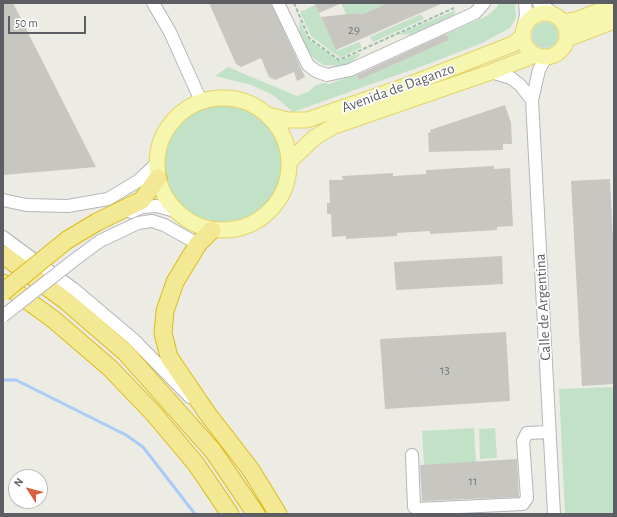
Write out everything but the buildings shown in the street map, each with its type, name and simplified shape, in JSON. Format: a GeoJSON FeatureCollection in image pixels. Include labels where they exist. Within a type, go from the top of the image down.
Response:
{"type":"FeatureCollection","features":[{"type":"Feature","properties":{"kind":"highway"},"geometry":{"type":"LineString","coordinates":[[3,292],[97,222],[142,200],[157,171]]}},
{"type":"Feature","properties":{"kind":"highway"},"geometry":{"type":"LineString","coordinates":[[212,230],[198,244],[175,282],[165,311],[163,333],[169,357],[207,414],[251,470],[278,514]]}},
{"type":"Feature","properties":{"kind":"highway"},"geometry":{"type":"LineString","coordinates":[[3,255],[66,301],[125,352],[213,450],[256,514]]}},
{"type":"Feature","properties":{"kind":"highway"},"geometry":{"type":"LineString","coordinates":[[3,283],[53,319],[110,368],[154,414],[196,464],[230,514]]}},
{"type":"Feature","properties":{"kind":"main road"},"geometry":{"type":"LineString","coordinates":[[558,18],[566,27],[567,39],[562,50],[541,56],[526,47],[523,32],[527,21],[536,15],[541,13],[558,18],[576,20],[614,5]]}},
{"type":"Feature","properties":{"kind":"main road"},"geometry":{"type":"LineString","coordinates":[[567,39],[614,21]]}},
{"type":"Feature","properties":{"kind":"main road","name":"Avenida de Daganzo"},"geometry":{"type":"LineString","coordinates":[[269,115],[287,120],[307,120],[412,84],[513,44],[523,32]]}},
{"type":"Feature","properties":{"kind":"main road","name":"Avenida de Daganzo"},"geometry":{"type":"LineString","coordinates":[[290,161],[314,138],[332,127],[541,56]]}},
{"type":"Feature","properties":{"kind":"main road"},"geometry":{"type":"LineString","coordinates":[[219,98],[237,99],[254,105],[269,115],[280,128],[287,144],[290,161],[288,181],[280,199],[267,215],[250,225],[231,231],[212,230],[186,220],[175,211],[167,201],[157,171],[160,143],[169,125],[183,111],[201,101],[219,98]]}},
{"type":"Feature","properties":{"kind":"street"},"geometry":{"type":"LineString","coordinates":[[153,3],[170,32],[201,101]]}},
{"type":"Feature","properties":{"kind":"street"},"geometry":{"type":"LineString","coordinates":[[278,3],[308,65],[327,75],[350,70],[475,13],[484,3]]}},
{"type":"Feature","properties":{"kind":"street"},"geometry":{"type":"LineString","coordinates":[[523,32],[526,14],[525,3]]}},
{"type":"Feature","properties":{"kind":"street"},"geometry":{"type":"LineString","coordinates":[[539,3],[558,18]]}},
{"type":"Feature","properties":{"kind":"street","name":"Calle de Argentina"},"geometry":{"type":"LineString","coordinates":[[541,56],[532,100],[554,514]]}},
{"type":"Feature","properties":{"kind":"street"},"geometry":{"type":"LineString","coordinates":[[491,72],[512,78],[520,84],[532,100]]}},
{"type":"Feature","properties":{"kind":"street"},"geometry":{"type":"LineString","coordinates":[[3,200],[26,205],[68,206],[108,199],[157,171]]}},
{"type":"Feature","properties":{"kind":"street"},"geometry":{"type":"LineString","coordinates":[[3,302],[69,243],[142,207],[157,206],[175,211]]}},
{"type":"Feature","properties":{"kind":"street"},"geometry":{"type":"LineString","coordinates":[[3,316],[100,241],[138,222],[152,221],[164,225],[198,244]]}},
{"type":"Feature","properties":{"kind":"street"},"geometry":{"type":"LineString","coordinates":[[3,237],[75,290],[133,339],[207,414]]}},
{"type":"Feature","properties":{"kind":"street"},"geometry":{"type":"LineString","coordinates":[[412,455],[414,507],[417,509],[523,504],[527,498],[522,441],[528,433],[549,432]]}},
{"type":"Feature","properties":{"kind":"path"},"geometry":{"type":"LineString","coordinates":[[294,3],[309,38],[339,60],[454,8]]}},
{"type":"Feature","properties":{"kind":"green space"},"geometry":{"type":"Polygon","coordinates":[[[341,3],[388,3],[360,16],[357,13],[353,13],[349,21],[341,3]]]}},
{"type":"Feature","properties":{"kind":"green space"},"geometry":{"type":"Polygon","coordinates":[[[499,3],[515,3],[516,18],[510,28],[482,43],[428,64],[293,112],[273,95],[251,85],[215,76],[228,67],[297,96],[308,92],[316,85],[324,83],[329,84],[357,74],[359,80],[449,40],[446,34],[487,16],[497,7],[499,3]]]}},
{"type":"Feature","properties":{"kind":"green space"},"geometry":{"type":"Polygon","coordinates":[[[315,5],[337,51],[359,42],[362,47],[340,58],[311,36],[300,12],[315,5]]]}},
{"type":"Feature","properties":{"kind":"green space"},"geometry":{"type":"Polygon","coordinates":[[[456,10],[453,17],[412,35],[398,34],[456,10]]]}},
{"type":"Feature","properties":{"kind":"green space"},"geometry":{"type":"Polygon","coordinates":[[[421,14],[424,19],[373,42],[370,37],[421,14]]]}},
{"type":"Feature","properties":{"kind":"green space"},"geometry":{"type":"Polygon","coordinates":[[[299,20],[308,39],[339,61],[359,53],[360,55],[349,64],[342,66],[324,65],[317,61],[310,55],[300,34],[299,20]]]}},
{"type":"Feature","properties":{"kind":"green space"},"geometry":{"type":"Polygon","coordinates":[[[545,22],[554,26],[558,35],[554,44],[545,48],[536,44],[532,35],[536,26],[545,22]]]}},
{"type":"Feature","properties":{"kind":"green space"},"geometry":{"type":"Polygon","coordinates":[[[223,104],[246,108],[265,121],[278,140],[282,163],[278,186],[265,205],[246,218],[223,222],[200,218],[181,205],[168,186],[164,163],[168,140],[181,121],[200,108],[223,104]]]}},
{"type":"Feature","properties":{"kind":"green space"},"geometry":{"type":"Polygon","coordinates":[[[614,387],[614,514],[565,514],[559,389],[614,387]]]}},
{"type":"Feature","properties":{"kind":"green space"},"geometry":{"type":"Polygon","coordinates":[[[474,428],[476,462],[424,465],[422,431],[474,428]]]}},
{"type":"Feature","properties":{"kind":"green space"},"geometry":{"type":"Polygon","coordinates":[[[495,428],[497,458],[480,459],[479,429],[495,428]]]}},
{"type":"Feature","properties":{"kind":"waterway"},"geometry":{"type":"LineString","coordinates":[[3,380],[16,380],[126,435],[143,447],[195,514]]}}]}
